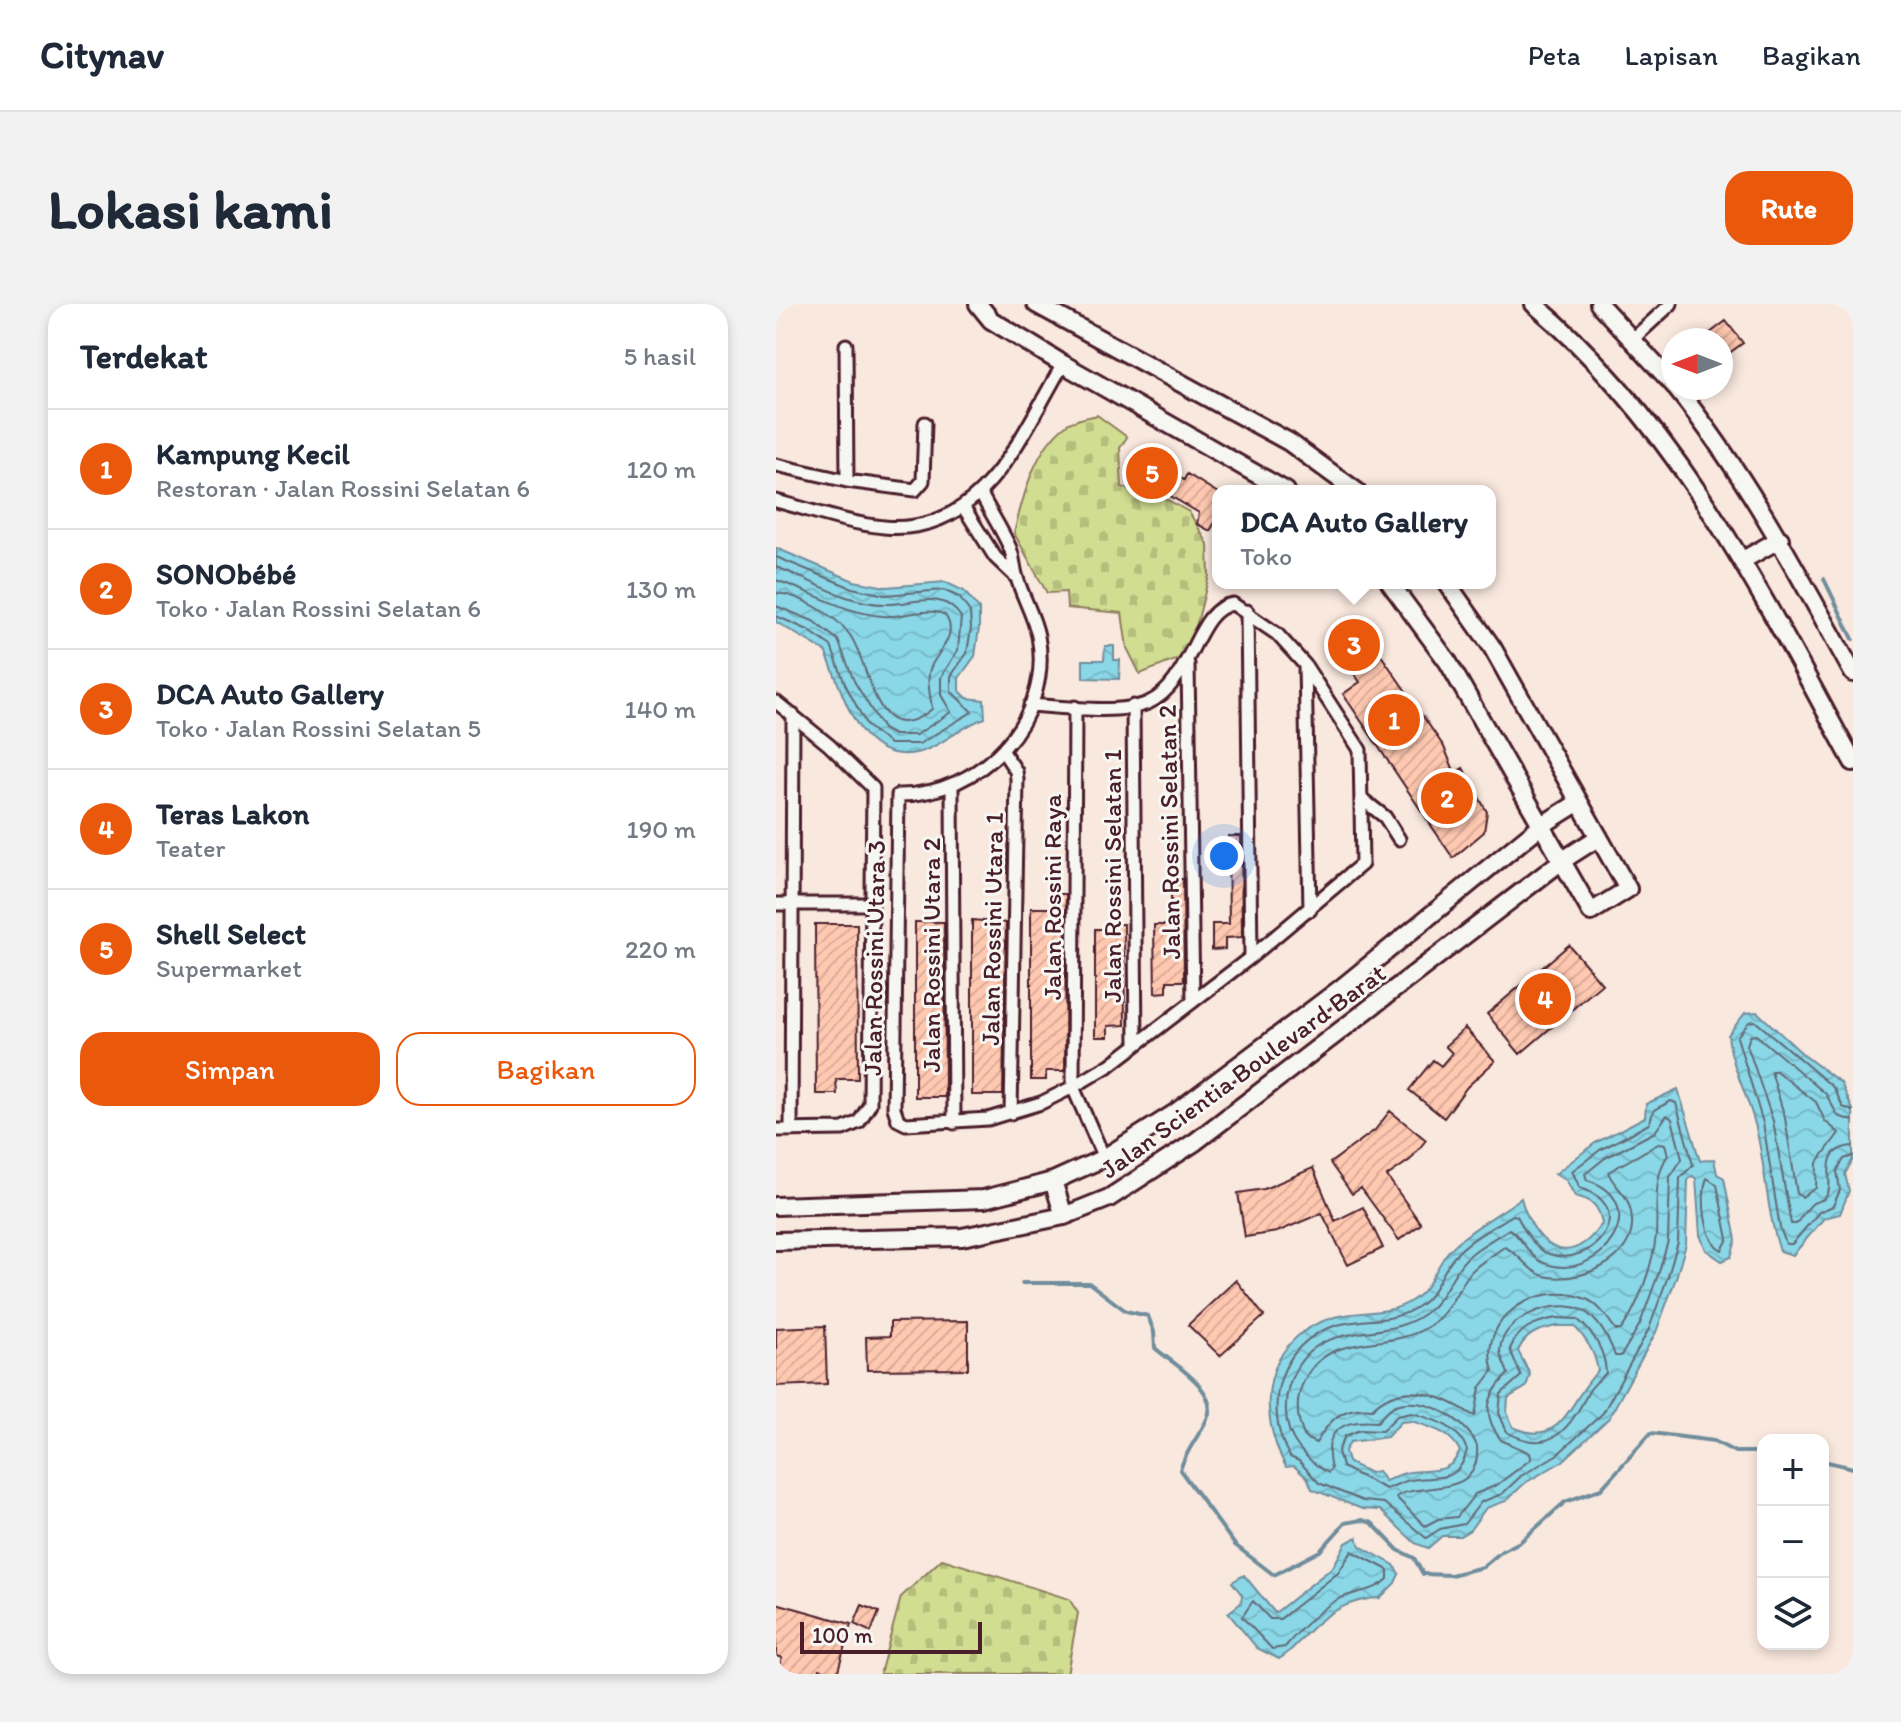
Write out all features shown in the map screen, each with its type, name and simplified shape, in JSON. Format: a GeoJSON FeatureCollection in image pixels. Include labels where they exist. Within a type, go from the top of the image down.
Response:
{"type":"FeatureCollection","features":[{"type":"Feature","properties":{"kind":"street"},"geometry":{"type":"LineString","coordinates":[[978,304],[991,320],[1063,364],[1275,485]]}},
{"type":"Feature","properties":{"kind":"street"},"geometry":{"type":"LineString","coordinates":[[1036,304],[1289,442],[1348,485]]}},
{"type":"Feature","properties":{"kind":"street"},"geometry":{"type":"LineString","coordinates":[[1534,304],[1613,378],[1662,437],[1743,560],[1853,762]]}},
{"type":"Feature","properties":{"kind":"street"},"geometry":{"type":"LineString","coordinates":[[1599,304],[1661,370]]}},
{"type":"Feature","properties":{"kind":"street"},"geometry":{"type":"LineString","coordinates":[[1634,338],[1671,304]]}},
{"type":"Feature","properties":{"kind":"street"},"geometry":{"type":"LineString","coordinates":[[846,345],[847,481]]}},
{"type":"Feature","properties":{"kind":"street"},"geometry":{"type":"LineString","coordinates":[[776,501],[882,527],[927,526],[964,508],[997,475],[1063,364]]}},
{"type":"Feature","properties":{"kind":"street"},"geometry":{"type":"LineString","coordinates":[[1685,400],[1734,465],[1780,539],[1853,673]]}},
{"type":"Feature","properties":{"kind":"street"},"geometry":{"type":"LineString","coordinates":[[776,465],[906,491],[920,487],[925,423]]}},
{"type":"Feature","properties":{"kind":"street"},"geometry":{"type":"LineString","coordinates":[[952,787],[975,776],[1002,750],[1030,705],[1039,664],[1038,635],[1016,577],[1011,551],[981,494]]}},
{"type":"Feature","properties":{"kind":"street"},"geometry":{"type":"LineString","coordinates":[[964,508],[995,557],[1016,577]]}},
{"type":"Feature","properties":{"kind":"street"},"geometry":{"type":"LineString","coordinates":[[1743,560],[1780,539]]}},
{"type":"Feature","properties":{"kind":"street"},"geometry":{"type":"LineString","coordinates":[[1394,589],[1448,662],[1539,827],[1563,860],[1591,912],[1628,889],[1492,647],[1451,589]]}},
{"type":"Feature","properties":{"kind":"street"},"geometry":{"type":"LineString","coordinates":[[954,1123],[1011,1113],[1073,1087],[1136,1045],[1251,957],[1362,864],[1360,750],[1305,665],[1277,634],[1233,604],[1215,609],[1188,663],[1165,692],[1148,703],[1075,707],[1030,705]]}},
{"type":"Feature","properties":{"kind":"street"},"geometry":{"type":"LineString","coordinates":[[1247,611],[1251,957]]}},
{"type":"Feature","properties":{"kind":"street","name":"Jalan Rossini Selatan 2"},"geometry":{"type":"LineString","coordinates":[[1188,663],[1193,1001]]}},
{"type":"Feature","properties":{"kind":"street"},"geometry":{"type":"LineString","coordinates":[[1305,665],[1310,910]]}},
{"type":"Feature","properties":{"kind":"street"},"geometry":{"type":"LineString","coordinates":[[776,702],[873,788],[870,1104],[859,1122],[843,1129],[776,1130]]}},
{"type":"Feature","properties":{"kind":"street","name":"Jalan Rossini Selatan 1"},"geometry":{"type":"LineString","coordinates":[[1133,706],[1136,1045]]}},
{"type":"Feature","properties":{"kind":"street","name":"Jalan Rossini Raya"},"geometry":{"type":"LineString","coordinates":[[1073,1087],[1075,707]]}},
{"type":"Feature","properties":{"kind":"street"},"geometry":{"type":"LineString","coordinates":[[791,1130],[793,715]]}},
{"type":"Feature","properties":{"kind":"street","name":"Jalan Rossini Utara 1"},"geometry":{"type":"LineString","coordinates":[[1002,750],[1016,771],[1017,779],[1011,1113]]}},
{"type":"Feature","properties":{"kind":"street","name":"Jalan Rossini Utara 3"},"geometry":{"type":"LineString","coordinates":[[952,787],[931,793],[898,795],[894,1108],[898,1120],[906,1124],[954,1123]]}},
{"type":"Feature","properties":{"kind":"street","name":"Jalan Rossini Utara 2"},"geometry":{"type":"LineString","coordinates":[[952,787],[954,1123]]}},
{"type":"Feature","properties":{"kind":"street"},"geometry":{"type":"LineString","coordinates":[[1362,799],[1385,817],[1399,839]]}},
{"type":"Feature","properties":{"kind":"street","name":"Jalan Scientia Boulevard Barat"},"geometry":{"type":"LineString","coordinates":[[776,1206],[984,1199],[1053,1181],[1104,1158],[1175,1113],[1340,989],[1539,827],[1579,802]]}},
{"type":"Feature","properties":{"kind":"street","name":"Jalan Scientia Boulevard Barat"},"geometry":{"type":"LineString","coordinates":[[776,1241],[962,1237],[1064,1216],[1109,1198],[1195,1142],[1563,860],[1599,837]]}},
{"type":"Feature","properties":{"kind":"street"},"geometry":{"type":"LineString","coordinates":[[776,904],[872,904]]}},
{"type":"Feature","properties":{"kind":"street"},"geometry":{"type":"LineString","coordinates":[[1073,1087],[1104,1158]]}},
{"type":"Feature","properties":{"kind":"street"},"geometry":{"type":"LineString","coordinates":[[1053,1181],[1064,1216]]}},
{"type":"Feature","properties":{"kind":"green space"},"geometry":{"type":"Polygon","coordinates":[[[1097,415],[1127,437],[1120,448],[1122,487],[1166,499],[1189,512],[1208,544],[1209,576],[1193,639],[1181,658],[1140,674],[1127,648],[1122,613],[1067,608],[1066,592],[1047,593],[1014,533],[1031,474],[1046,447],[1069,423],[1097,415]]]}},
{"type":"Feature","properties":{"kind":"green space"},"geometry":{"type":"Polygon","coordinates":[[[942,1559],[1069,1599],[1078,1613],[1067,1674],[880,1674],[901,1597],[942,1559]]]}},
{"type":"Feature","properties":{"kind":"water"},"geometry":{"type":"Polygon","coordinates":[[[776,548],[854,581],[886,587],[945,582],[964,591],[979,609],[979,628],[975,656],[959,678],[959,690],[967,698],[984,700],[985,718],[920,752],[899,754],[882,749],[868,738],[847,705],[825,651],[776,622],[776,548]]]}},
{"type":"Feature","properties":{"kind":"water"},"geometry":{"type":"Polygon","coordinates":[[[1105,646],[1114,646],[1114,660],[1120,660],[1119,679],[1083,678],[1083,660],[1104,660],[1105,646]]]}},
{"type":"Feature","properties":{"kind":"water"},"geometry":{"type":"Polygon","coordinates":[[[1757,1012],[1805,1056],[1841,1083],[1853,1110],[1853,1159],[1845,1174],[1849,1191],[1840,1214],[1824,1218],[1793,1255],[1780,1251],[1755,1124],[1728,1035],[1745,1013],[1757,1012]]]}},
{"type":"Feature","properties":{"kind":"water"},"geometry":{"type":"Polygon","coordinates":[[[1678,1089],[1700,1161],[1714,1159],[1717,1174],[1724,1178],[1736,1240],[1731,1257],[1722,1261],[1706,1250],[1700,1235],[1696,1179],[1693,1176],[1688,1179],[1686,1244],[1676,1278],[1656,1332],[1609,1418],[1563,1461],[1525,1483],[1506,1501],[1486,1508],[1470,1530],[1460,1536],[1442,1536],[1428,1548],[1415,1543],[1380,1510],[1362,1509],[1312,1489],[1308,1479],[1294,1466],[1286,1467],[1276,1446],[1269,1402],[1271,1381],[1289,1344],[1306,1330],[1328,1319],[1391,1309],[1411,1301],[1428,1285],[1454,1246],[1521,1198],[1535,1230],[1552,1246],[1572,1249],[1587,1241],[1602,1224],[1599,1213],[1591,1202],[1575,1196],[1566,1180],[1555,1174],[1595,1143],[1645,1117],[1646,1104],[1678,1089]],[[1557,1326],[1533,1333],[1518,1351],[1530,1374],[1526,1387],[1508,1398],[1507,1412],[1513,1427],[1544,1432],[1555,1427],[1598,1371],[1590,1347],[1574,1326],[1557,1326]],[[1412,1421],[1401,1422],[1387,1437],[1350,1442],[1345,1451],[1348,1462],[1370,1473],[1378,1471],[1385,1481],[1407,1473],[1440,1469],[1456,1459],[1460,1451],[1451,1439],[1412,1421]]]}},
{"type":"Feature","properties":{"kind":"water"},"geometry":{"type":"Polygon","coordinates":[[[1357,1537],[1360,1546],[1394,1565],[1399,1574],[1395,1583],[1380,1598],[1350,1604],[1332,1613],[1279,1659],[1257,1648],[1228,1613],[1241,1603],[1242,1595],[1232,1582],[1244,1575],[1275,1613],[1333,1567],[1346,1543],[1357,1537]]]}},
{"type":"Feature","properties":{"kind":"building"},"geometry":{"type":"Polygon","coordinates":[[[1726,321],[1731,328],[1717,328],[1726,321]]]}},
{"type":"Feature","properties":{"kind":"building"},"geometry":{"type":"Polygon","coordinates":[[[1733,330],[1743,343],[1733,350],[1733,330]]]}},
{"type":"Feature","properties":{"kind":"building"},"geometry":{"type":"Polygon","coordinates":[[[1142,455],[1184,480],[1187,474],[1212,489],[1210,531],[1197,524],[1199,513],[1165,493],[1132,485],[1133,469],[1142,455]]]}},
{"type":"Feature","properties":{"kind":"building"},"geometry":{"type":"Polygon","coordinates":[[[1357,620],[1444,747],[1455,773],[1463,768],[1487,812],[1484,832],[1453,858],[1343,694],[1360,682],[1330,640],[1357,620]]]}},
{"type":"Feature","properties":{"kind":"building"},"geometry":{"type":"Polygon","coordinates":[[[1228,836],[1241,836],[1242,937],[1225,938],[1225,949],[1212,950],[1212,924],[1229,924],[1228,836]]]}},
{"type":"Feature","properties":{"kind":"building"},"geometry":{"type":"Polygon","coordinates":[[[1171,879],[1183,879],[1184,981],[1167,981],[1167,992],[1155,993],[1154,925],[1171,925],[1171,879]]]}},
{"type":"Feature","properties":{"kind":"building"},"geometry":{"type":"Polygon","coordinates":[[[1051,894],[1066,894],[1065,1071],[1046,1071],[1046,1080],[1031,1080],[1031,908],[1051,908],[1051,894]]]}},
{"type":"Feature","properties":{"kind":"building"},"geometry":{"type":"Polygon","coordinates":[[[972,920],[1006,923],[1003,1095],[972,1095],[972,920]]]}},
{"type":"Feature","properties":{"kind":"building"},"geometry":{"type":"Polygon","coordinates":[[[915,922],[944,922],[945,1097],[915,1097],[915,922]]]}},
{"type":"Feature","properties":{"kind":"building"},"geometry":{"type":"Polygon","coordinates":[[[815,924],[857,924],[858,1079],[836,1079],[837,1094],[816,1094],[815,924]]]}},
{"type":"Feature","properties":{"kind":"building"},"geometry":{"type":"Polygon","coordinates":[[[1112,924],[1124,924],[1125,1025],[1108,1026],[1108,1037],[1095,1037],[1095,929],[1112,929],[1112,924]]]}},
{"type":"Feature","properties":{"kind":"building"},"geometry":{"type":"Polygon","coordinates":[[[1569,945],[1602,984],[1520,1054],[1487,1014],[1569,945]]]}},
{"type":"Feature","properties":{"kind":"building"},"geometry":{"type":"Polygon","coordinates":[[[1465,1028],[1495,1061],[1467,1087],[1444,1118],[1409,1090],[1433,1060],[1441,1066],[1452,1053],[1445,1046],[1465,1028]]]}},
{"type":"Feature","properties":{"kind":"building"},"geometry":{"type":"Polygon","coordinates":[[[1390,1111],[1426,1140],[1410,1160],[1387,1176],[1421,1224],[1399,1240],[1361,1188],[1352,1194],[1330,1163],[1375,1130],[1390,1111]]]}},
{"type":"Feature","properties":{"kind":"building"},"geometry":{"type":"Polygon","coordinates":[[[1313,1168],[1335,1221],[1363,1207],[1383,1248],[1348,1265],[1322,1213],[1277,1232],[1245,1237],[1238,1193],[1264,1189],[1313,1168]]]}},
{"type":"Feature","properties":{"kind":"building"},"geometry":{"type":"Polygon","coordinates":[[[1236,1280],[1264,1316],[1220,1356],[1188,1325],[1236,1280]]]}},
{"type":"Feature","properties":{"kind":"building"},"geometry":{"type":"Polygon","coordinates":[[[968,1321],[968,1369],[867,1370],[866,1337],[890,1336],[890,1322],[968,1321]]]}},
{"type":"Feature","properties":{"kind":"building"},"geometry":{"type":"Polygon","coordinates":[[[825,1326],[827,1384],[776,1386],[776,1328],[825,1326]]]}},
{"type":"Feature","properties":{"kind":"building"},"geometry":{"type":"Polygon","coordinates":[[[776,1603],[851,1624],[837,1674],[820,1669],[818,1674],[777,1674],[782,1658],[776,1656],[776,1603]]]}},
{"type":"Feature","properties":{"kind":"building"},"geometry":{"type":"Polygon","coordinates":[[[862,1605],[879,1612],[871,1632],[854,1624],[862,1605]]]}},
{"type":"Feature","properties":{"kind":"waterway"},"geometry":{"type":"LineString","coordinates":[[1824,579],[1853,639]]}},
{"type":"Feature","properties":{"kind":"waterway"},"geometry":{"type":"LineString","coordinates":[[1022,1283],[1089,1283],[1126,1311],[1148,1316],[1154,1332],[1155,1348],[1193,1379],[1207,1398],[1210,1408],[1180,1470],[1235,1545],[1274,1575],[1320,1551],[1345,1523],[1362,1520],[1372,1523],[1398,1550],[1414,1558],[1423,1574],[1451,1575],[1483,1567],[1502,1551],[1520,1542],[1565,1502],[1601,1489],[1651,1433],[1714,1441],[1735,1452],[1757,1452]]}},
{"type":"Feature","properties":{"kind":"waterway"},"geometry":{"type":"LineString","coordinates":[[1829,1462],[1853,1468]]}},
{"type":"Feature","properties":{"kind":"place","name":"Shell Select"},"geometry":{"type":"Point","coordinates":[1152,473]}},
{"type":"Feature","properties":{"kind":"place","name":"DCA Auto Gallery"},"geometry":{"type":"Point","coordinates":[1354,645]}},
{"type":"Feature","properties":{"kind":"place","name":"Kampung Kecil"},"geometry":{"type":"Point","coordinates":[1394,720]}},
{"type":"Feature","properties":{"kind":"place","name":"SONObébé"},"geometry":{"type":"Point","coordinates":[1447,798]}},
{"type":"Feature","properties":{"kind":"place","name":"Teras Lakon"},"geometry":{"type":"Point","coordinates":[1545,999]}}]}
